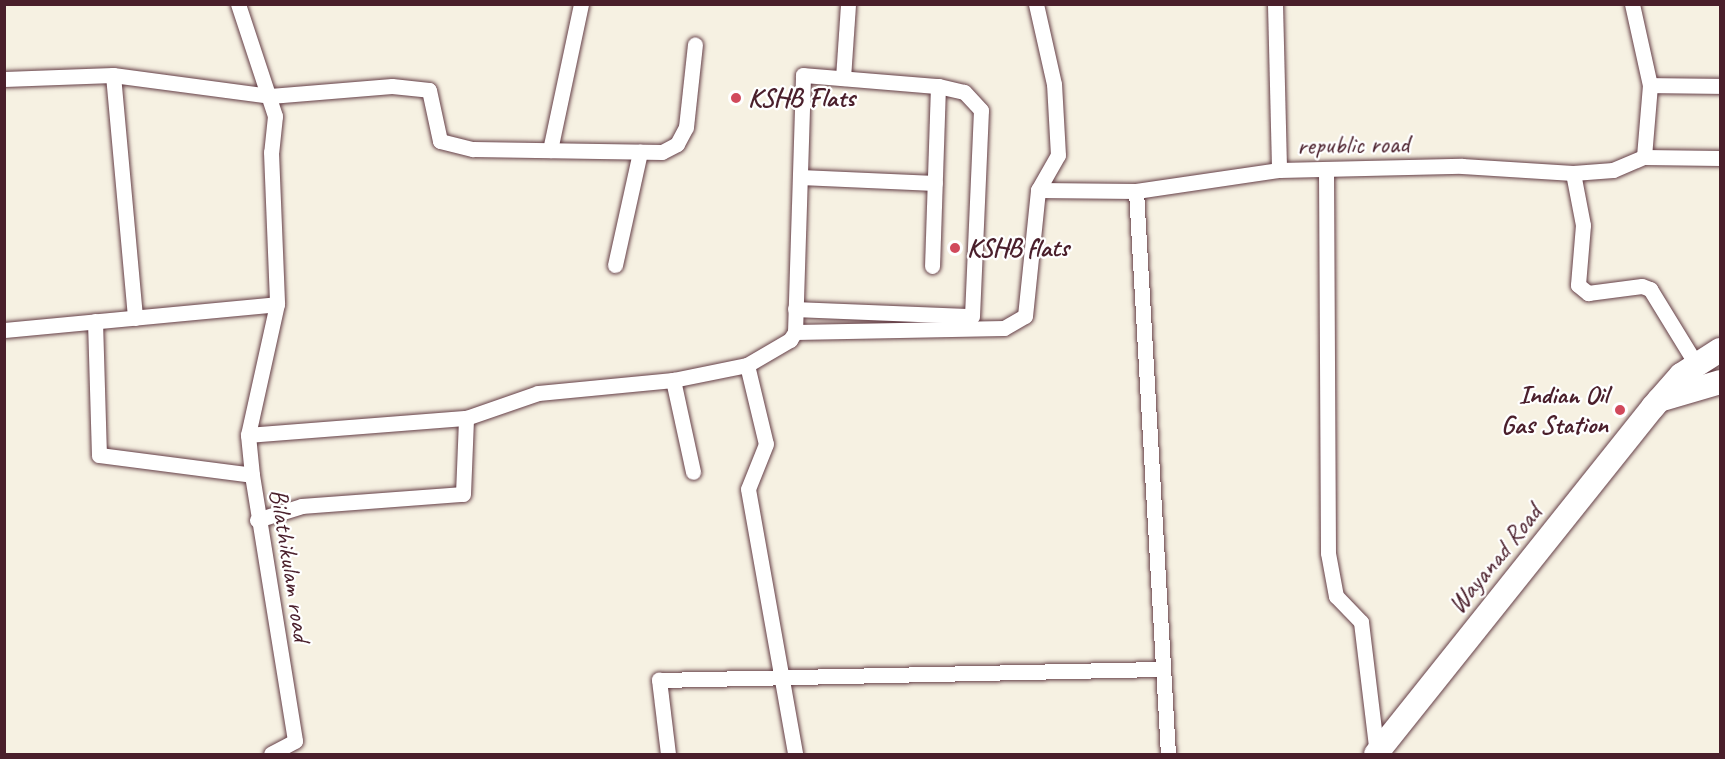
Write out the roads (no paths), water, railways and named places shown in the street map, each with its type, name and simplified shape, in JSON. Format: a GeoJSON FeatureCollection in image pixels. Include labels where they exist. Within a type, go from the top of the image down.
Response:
{"type":"FeatureCollection","features":[{"type":"Feature","properties":{"kind":"main road","name":"Wayanad Road"},"geometry":{"type":"LineString","coordinates":[[1377,754],[1659,400],[1696,364],[1720,350]]}},
{"type":"Feature","properties":{"kind":"main road"},"geometry":{"type":"LineString","coordinates":[[1659,400],[1720,382]]}},
{"type":"Feature","properties":{"kind":"street"},"geometry":{"type":"LineString","coordinates":[[238,4],[270,96],[274,116],[271,152],[277,304],[248,435],[252,475]]}},
{"type":"Feature","properties":{"kind":"street"},"geometry":{"type":"LineString","coordinates":[[550,150],[581,4]]}},
{"type":"Feature","properties":{"kind":"street"},"geometry":{"type":"LineString","coordinates":[[843,78],[848,4]]}},
{"type":"Feature","properties":{"kind":"street"},"geometry":{"type":"LineString","coordinates":[[795,332],[1004,328],[1025,316],[1038,190],[1058,155],[1054,84],[1036,4]]}},
{"type":"Feature","properties":{"kind":"street"},"geometry":{"type":"LineString","coordinates":[[1275,4],[1279,170]]}},
{"type":"Feature","properties":{"kind":"street"},"geometry":{"type":"LineString","coordinates":[[1632,4],[1650,85],[1644,157],[1720,158]]}},
{"type":"Feature","properties":{"kind":"street"},"geometry":{"type":"LineString","coordinates":[[4,79],[113,75],[270,96],[392,86],[429,90],[440,141],[473,149],[662,152],[677,144],[686,127],[694,44]]}},
{"type":"Feature","properties":{"kind":"street"},"geometry":{"type":"LineString","coordinates":[[113,75],[135,318]]}},
{"type":"Feature","properties":{"kind":"street"},"geometry":{"type":"LineString","coordinates":[[248,435],[466,418],[538,393],[673,380],[747,365],[790,340],[795,332],[795,309],[803,75],[938,86],[964,92],[981,110],[972,316],[795,309]]}},
{"type":"Feature","properties":{"kind":"street"},"geometry":{"type":"LineString","coordinates":[[1650,85],[1720,86]]}},
{"type":"Feature","properties":{"kind":"street"},"geometry":{"type":"LineString","coordinates":[[932,266],[938,86]]}},
{"type":"Feature","properties":{"kind":"street"},"geometry":{"type":"LineString","coordinates":[[615,266],[640,152]]}},
{"type":"Feature","properties":{"kind":"street","name":"republic road"},"geometry":{"type":"LineString","coordinates":[[1038,190],[1136,191],[1279,170],[1462,166],[1573,173],[1613,170],[1644,157]]}},
{"type":"Feature","properties":{"kind":"street"},"geometry":{"type":"LineString","coordinates":[[1326,170],[1328,553],[1336,596],[1361,622],[1377,754]]}},
{"type":"Feature","properties":{"kind":"street"},"geometry":{"type":"LineString","coordinates":[[1573,173],[1582,225],[1578,285],[1588,293],[1642,286],[1650,289],[1696,364]]}},
{"type":"Feature","properties":{"kind":"street"},"geometry":{"type":"LineString","coordinates":[[800,177],[935,183]]}},
{"type":"Feature","properties":{"kind":"street"},"geometry":{"type":"LineString","coordinates":[[1136,191],[1161,669],[1168,754]]}},
{"type":"Feature","properties":{"kind":"street"},"geometry":{"type":"LineString","coordinates":[[4,330],[277,304]]}},
{"type":"Feature","properties":{"kind":"street","name":"Bilathikulam road"},"geometry":{"type":"LineString","coordinates":[[95,321],[99,455],[252,475],[256,520],[295,741],[271,754]]}},
{"type":"Feature","properties":{"kind":"street"},"geometry":{"type":"LineString","coordinates":[[747,365],[766,444],[748,489],[795,754]]}},
{"type":"Feature","properties":{"kind":"street"},"geometry":{"type":"LineString","coordinates":[[673,380],[693,472]]}},
{"type":"Feature","properties":{"kind":"street"},"geometry":{"type":"LineString","coordinates":[[256,520],[303,506],[463,494],[466,418]]}},
{"type":"Feature","properties":{"kind":"street"},"geometry":{"type":"LineString","coordinates":[[668,754],[659,680],[1161,669]]}},
{"type":"Feature","properties":{"kind":"place","name":"KSHB Flats"},"geometry":{"type":"Point","coordinates":[736,98]}},
{"type":"Feature","properties":{"kind":"place","name":"KSHB flats"},"geometry":{"type":"Point","coordinates":[955,248]}},
{"type":"Feature","properties":{"kind":"place","name":"Indian Oil Gas Station"},"geometry":{"type":"Point","coordinates":[1620,410]}}]}
